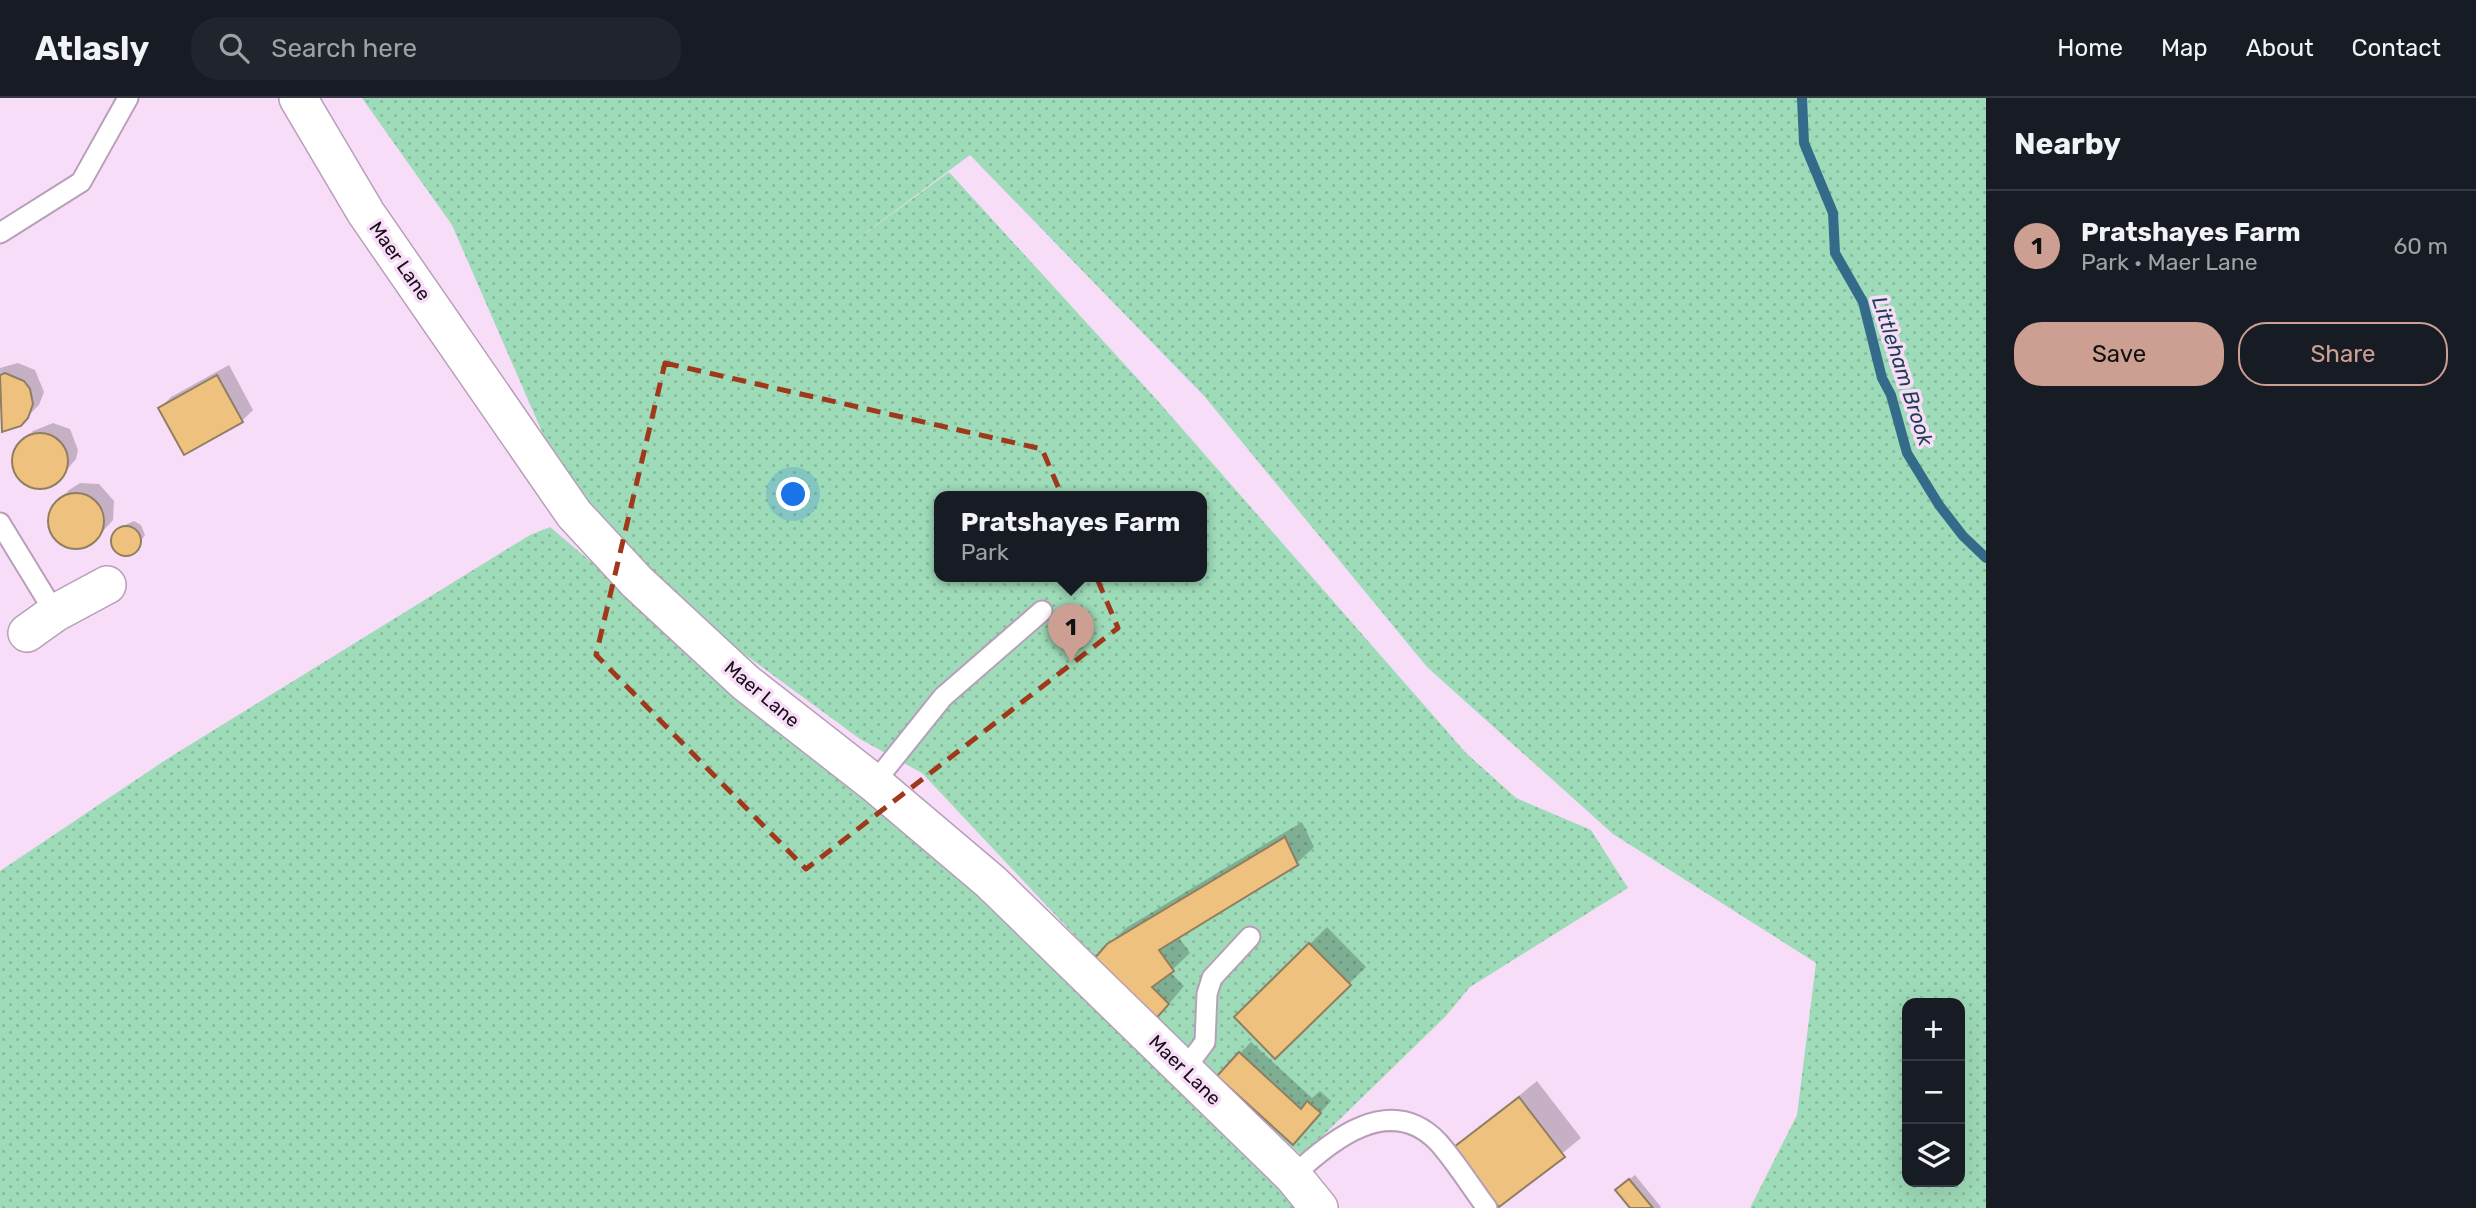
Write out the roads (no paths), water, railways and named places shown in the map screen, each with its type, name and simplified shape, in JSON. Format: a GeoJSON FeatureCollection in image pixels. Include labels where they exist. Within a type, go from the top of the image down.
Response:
{"type":"FeatureCollection","features":[{"type":"Feature","properties":{"kind":"street","name":"Maer Lane"},"geometry":{"type":"LineString","coordinates":[[298,98],[366,213],[574,514],[637,582],[746,683],[874,783],[991,882],[1293,1176],[1319,1208]]}},
{"type":"Feature","properties":{"kind":"street"},"geometry":{"type":"LineString","coordinates":[[41,623],[107,585]]}},
{"type":"Feature","properties":{"kind":"lane"},"geometry":{"type":"LineString","coordinates":[[0,233],[81,181],[116,124],[128,98]]}},
{"type":"Feature","properties":{"kind":"lane"},"geometry":{"type":"LineString","coordinates":[[0,523],[41,623]]}},
{"type":"Feature","properties":{"kind":"lane"},"geometry":{"type":"LineString","coordinates":[[874,783],[943,697],[1042,611]]}},
{"type":"Feature","properties":{"kind":"lane"},"geometry":{"type":"LineString","coordinates":[[1184,1070],[1205,1042],[1207,993],[1212,978],[1251,937]]}},
{"type":"Feature","properties":{"kind":"lane"},"geometry":{"type":"LineString","coordinates":[[1293,1176],[1326,1144],[1352,1129],[1380,1121],[1401,1120],[1422,1129],[1437,1142],[1487,1208]]}},
{"type":"Feature","properties":{"kind":"waterway","name":"Littleham Brook"},"geometry":{"type":"LineString","coordinates":[[1802,98],[1804,143],[1833,213],[1835,253],[1863,302],[1882,378],[1891,395],[1907,453],[1939,505],[1963,536],[1986,558]]}},
{"type":"Feature","properties":{"kind":"place","name":"Pratshayes Farm"},"geometry":{"type":"Point","coordinates":[1071,662]}}]}
